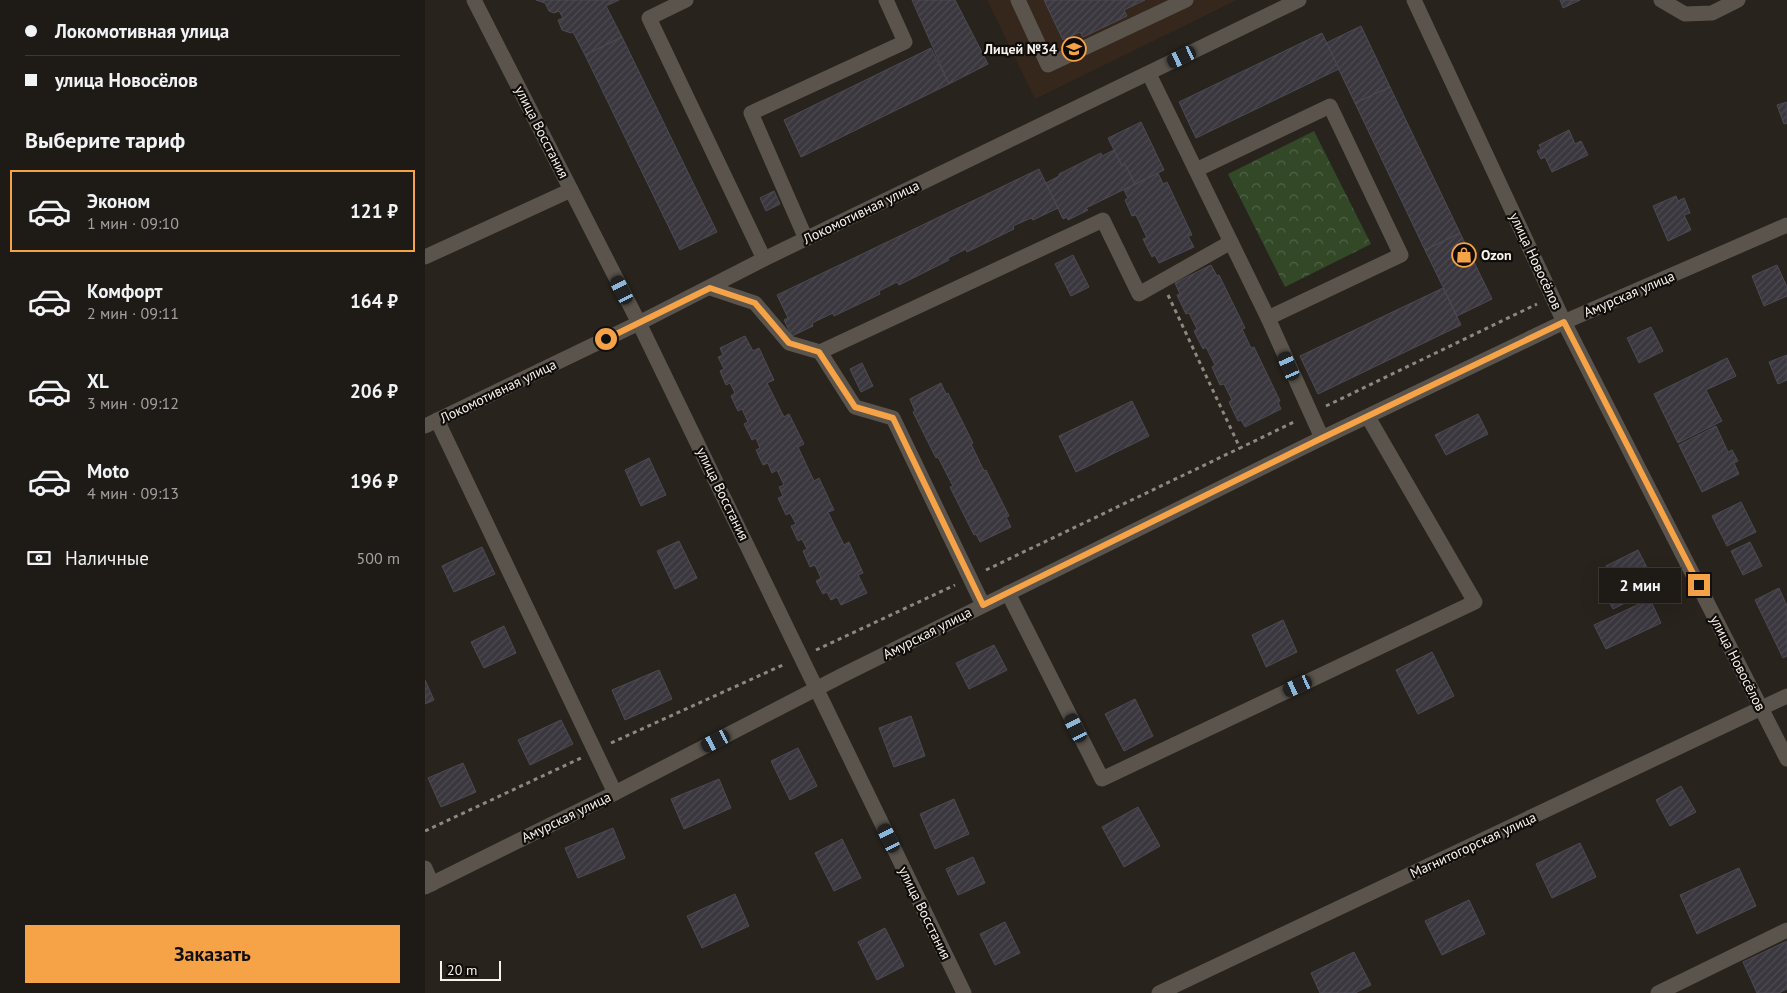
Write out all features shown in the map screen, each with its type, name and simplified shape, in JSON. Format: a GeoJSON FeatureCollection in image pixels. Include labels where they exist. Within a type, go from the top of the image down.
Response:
{"type":"FeatureCollection","features":[{"type":"Feature","properties":{"kind":"street","name":"улица Восстания"},"geometry":{"type":"LineString","coordinates":[[474,0],[639,323],[964,993]]}},
{"type":"Feature","properties":{"kind":"street"},"geometry":{"type":"LineString","coordinates":[[686,0],[649,18],[764,259]]}},
{"type":"Feature","properties":{"kind":"street"},"geometry":{"type":"LineString","coordinates":[[805,239],[751,112],[905,42],[886,0]]}},
{"type":"Feature","properties":{"kind":"street"},"geometry":{"type":"LineString","coordinates":[[1018,0],[1048,65],[1185,0]]}},
{"type":"Feature","properties":{"kind":"street","name":"Локомотивная улица"},"geometry":{"type":"LineString","coordinates":[[431,423],[639,323],[805,239],[1299,0]]}},
{"type":"Feature","properties":{"kind":"street","name":"улица Новосёлов"},"geometry":{"type":"LineString","coordinates":[[1414,0],[1564,322],[1787,759]]}},
{"type":"Feature","properties":{"kind":"street"},"geometry":{"type":"LineString","coordinates":[[1661,0],[1685,14],[1712,13],[1739,0]]}},
{"type":"Feature","properties":{"kind":"street"},"geometry":{"type":"LineString","coordinates":[[1149,74],[1268,318],[1322,438]]}},
{"type":"Feature","properties":{"kind":"street"},"geometry":{"type":"LineString","coordinates":[[1196,170],[1330,106],[1401,255],[1268,318]]}},
{"type":"Feature","properties":{"kind":"street"},"geometry":{"type":"LineString","coordinates":[[425,257],[571,190]]}},
{"type":"Feature","properties":{"kind":"street"},"geometry":{"type":"LineString","coordinates":[[819,352],[1103,220],[1139,294],[1231,242]]}},
{"type":"Feature","properties":{"kind":"street","name":"Амурская улица"},"geometry":{"type":"LineString","coordinates":[[428,885],[615,793],[817,688],[983,605],[1322,438],[1564,322],[1787,226]]}},
{"type":"Feature","properties":{"kind":"street"},"geometry":{"type":"LineString","coordinates":[[710,288],[755,303],[789,343],[819,352],[855,407],[893,418],[983,605]]}},
{"type":"Feature","properties":{"kind":"street"},"geometry":{"type":"LineString","coordinates":[[1008,593],[1102,779],[1475,602],[1368,417]]}},
{"type":"Feature","properties":{"kind":"street"},"geometry":{"type":"LineString","coordinates":[[431,423],[615,793]]}},
{"type":"Feature","properties":{"kind":"street","name":"Магнитогорская улица"},"geometry":{"type":"LineString","coordinates":[[1159,993],[1787,696]]}},
{"type":"Feature","properties":{"kind":"street"},"geometry":{"type":"LineString","coordinates":[[425,868],[428,885]]}},
{"type":"Feature","properties":{"kind":"street"},"geometry":{"type":"LineString","coordinates":[[1658,993],[1787,930]]}},
{"type":"Feature","properties":{"kind":"path"},"geometry":{"type":"LineString","coordinates":[[1162,281],[1240,448]]}},
{"type":"Feature","properties":{"kind":"path"},"geometry":{"type":"LineString","coordinates":[[425,831],[970,578],[1552,297]]}},
{"type":"Feature","properties":{"kind":"shaded area","name":"Лицей №34"},"geometry":{"type":"Polygon","coordinates":[[[987,0],[1237,0],[1035,99],[987,0]]]}},
{"type":"Feature","properties":{"kind":"green space"},"geometry":{"type":"Polygon","coordinates":[[[1314,131],[1371,244],[1285,287],[1228,174],[1314,131]]]}},
{"type":"Feature","properties":{"kind":"building"},"geometry":{"type":"Polygon","coordinates":[[[536,0],[619,0],[606,6],[622,37],[585,55],[573,32],[562,30],[558,20],[563,18],[559,11],[554,13],[549,11],[545,3],[536,0]]]}},
{"type":"Feature","properties":{"kind":"building"},"geometry":{"type":"Polygon","coordinates":[[[912,0],[955,0],[988,64],[949,84],[912,0]]]}},
{"type":"Feature","properties":{"kind":"building"},"geometry":{"type":"Polygon","coordinates":[[[1044,0],[1145,0],[1124,10],[1127,16],[1083,37],[1080,32],[1063,40],[1044,0]]]}},
{"type":"Feature","properties":{"kind":"building"},"geometry":{"type":"Polygon","coordinates":[[[1560,0],[1580,0],[1563,8],[1560,0]]]}},
{"type":"Feature","properties":{"kind":"building"},"geometry":{"type":"Polygon","coordinates":[[[1361,26],[1390,87],[1355,103],[1326,43],[1361,26]]]}},
{"type":"Feature","properties":{"kind":"building"},"geometry":{"type":"Polygon","coordinates":[[[1322,33],[1339,69],[1196,138],[1179,102],[1322,33]]]}},
{"type":"Feature","properties":{"kind":"building"},"geometry":{"type":"Polygon","coordinates":[[[622,37],[717,232],[680,250],[585,55],[622,37]]]}},
{"type":"Feature","properties":{"kind":"building"},"geometry":{"type":"Polygon","coordinates":[[[931,48],[949,84],[801,157],[784,120],[931,48]]]}},
{"type":"Feature","properties":{"kind":"building"},"geometry":{"type":"Polygon","coordinates":[[[1390,87],[1460,233],[1425,250],[1355,103],[1390,87]]]}},
{"type":"Feature","properties":{"kind":"building"},"geometry":{"type":"Polygon","coordinates":[[[1787,102],[1787,123],[1784,124],[1777,105],[1787,102]]]}},
{"type":"Feature","properties":{"kind":"building"},"geometry":{"type":"Polygon","coordinates":[[[1141,122],[1164,170],[1135,184],[1125,164],[1122,166],[1108,138],[1141,122]]]}},
{"type":"Feature","properties":{"kind":"building"},"geometry":{"type":"Polygon","coordinates":[[[1569,130],[1575,144],[1581,141],[1588,155],[1552,172],[1545,157],[1541,159],[1537,151],[1541,149],[1539,145],[1569,130]]]}},
{"type":"Feature","properties":{"kind":"building"},"geometry":{"type":"Polygon","coordinates":[[[1114,150],[1122,166],[1125,164],[1135,184],[1086,208],[1088,210],[1068,220],[1067,217],[1063,219],[1046,183],[1059,176],[1059,174],[1101,153],[1102,156],[1114,150]]]}},
{"type":"Feature","properties":{"kind":"building"},"geometry":{"type":"Polygon","coordinates":[[[1039,169],[1058,208],[1033,220],[1031,218],[1013,226],[1014,229],[967,252],[966,249],[948,258],[949,260],[899,285],[897,282],[879,291],[880,294],[834,316],[833,313],[812,323],[813,326],[792,336],[784,320],[788,318],[777,295],[1039,169]]]}},
{"type":"Feature","properties":{"kind":"building"},"geometry":{"type":"Polygon","coordinates":[[[1158,173],[1163,184],[1167,182],[1192,235],[1188,236],[1194,247],[1159,263],[1155,255],[1152,257],[1143,239],[1147,238],[1136,215],[1132,216],[1125,200],[1128,198],[1124,190],[1158,173]]]}},
{"type":"Feature","properties":{"kind":"building"},"geometry":{"type":"Polygon","coordinates":[[[774,191],[780,204],[766,211],[760,198],[774,191]]]}},
{"type":"Feature","properties":{"kind":"building"},"geometry":{"type":"Polygon","coordinates":[[[1676,196],[1678,201],[1684,198],[1690,213],[1684,215],[1691,230],[1668,241],[1653,206],[1676,196]]]}},
{"type":"Feature","properties":{"kind":"building"},"geometry":{"type":"Polygon","coordinates":[[[1460,233],[1492,299],[1457,316],[1425,250],[1460,233]]]}},
{"type":"Feature","properties":{"kind":"building"},"geometry":{"type":"Polygon","coordinates":[[[1073,255],[1089,287],[1071,296],[1055,264],[1073,255]]]}},
{"type":"Feature","properties":{"kind":"building"},"geometry":{"type":"Polygon","coordinates":[[[1211,265],[1217,276],[1219,275],[1245,328],[1242,329],[1251,348],[1254,347],[1280,401],[1278,402],[1281,409],[1245,427],[1241,420],[1238,421],[1229,402],[1232,400],[1224,384],[1220,385],[1212,367],[1215,365],[1206,347],[1203,349],[1194,331],[1197,329],[1189,313],[1186,314],[1177,295],[1180,294],[1175,283],[1211,265]]]}},
{"type":"Feature","properties":{"kind":"building"},"geometry":{"type":"Polygon","coordinates":[[[1777,265],[1787,287],[1787,296],[1764,306],[1752,276],[1777,265]]]}},
{"type":"Feature","properties":{"kind":"building"},"geometry":{"type":"Polygon","coordinates":[[[1443,288],[1461,325],[1318,394],[1300,356],[1443,288]]]}},
{"type":"Feature","properties":{"kind":"building"},"geometry":{"type":"Polygon","coordinates":[[[1651,327],[1663,351],[1639,363],[1627,338],[1651,327]]]}},
{"type":"Feature","properties":{"kind":"building"},"geometry":{"type":"Polygon","coordinates":[[[745,336],[753,351],[759,348],[774,380],[767,383],[784,417],[789,414],[804,444],[798,447],[814,481],[819,478],[834,510],[828,512],[844,545],[849,542],[863,573],[858,575],[867,593],[841,605],[837,597],[831,600],[827,592],[823,594],[816,581],[821,578],[815,565],[810,567],[803,551],[807,549],[802,539],[798,541],[791,526],[796,524],[790,513],[786,515],[778,498],[783,496],[779,487],[784,485],[777,470],[772,473],[768,463],[763,465],[756,450],[760,448],[756,438],[752,440],[744,424],[748,422],[742,409],[738,411],[731,396],[735,393],[730,383],[726,385],[720,371],[724,369],[718,357],[723,355],[720,348],[745,336]]]}},
{"type":"Feature","properties":{"kind":"building"},"geometry":{"type":"Polygon","coordinates":[[[1787,355],[1787,380],[1778,384],[1769,362],[1787,355]]]}},
{"type":"Feature","properties":{"kind":"building"},"geometry":{"type":"Polygon","coordinates":[[[1727,358],[1736,376],[1706,390],[1722,421],[1678,443],[1654,394],[1727,358]]]}},
{"type":"Feature","properties":{"kind":"building"},"geometry":{"type":"Polygon","coordinates":[[[862,363],[873,386],[861,392],[850,369],[862,363]]]}},
{"type":"Feature","properties":{"kind":"building"},"geometry":{"type":"Polygon","coordinates":[[[941,383],[973,443],[971,444],[984,471],[986,470],[1009,516],[1006,517],[1011,527],[980,542],[976,534],[974,535],[950,487],[953,486],[938,457],[936,458],[913,412],[915,411],[910,399],[941,383]]]}},
{"type":"Feature","properties":{"kind":"building"},"geometry":{"type":"Polygon","coordinates":[[[1132,401],[1149,436],[1076,472],[1059,436],[1132,401]]]}},
{"type":"Feature","properties":{"kind":"building"},"geometry":{"type":"Polygon","coordinates":[[[1478,414],[1488,434],[1446,455],[1435,435],[1478,414]]]}},
{"type":"Feature","properties":{"kind":"building"},"geometry":{"type":"Polygon","coordinates":[[[1716,426],[1728,452],[1732,450],[1738,461],[1734,463],[1739,474],[1702,492],[1679,445],[1716,426]]]}},
{"type":"Feature","properties":{"kind":"building"},"geometry":{"type":"Polygon","coordinates":[[[649,458],[666,495],[641,506],[625,470],[649,458]]]}},
{"type":"Feature","properties":{"kind":"building"},"geometry":{"type":"Polygon","coordinates":[[[1741,502],[1756,532],[1727,546],[1712,516],[1741,502]]]}},
{"type":"Feature","properties":{"kind":"building"},"geometry":{"type":"Polygon","coordinates":[[[679,541],[697,578],[675,589],[657,551],[679,541]]]}},
{"type":"Feature","properties":{"kind":"building"},"geometry":{"type":"Polygon","coordinates":[[[1750,542],[1762,566],[1743,575],[1731,551],[1750,542]]]}},
{"type":"Feature","properties":{"kind":"building"},"geometry":{"type":"Polygon","coordinates":[[[482,547],[495,574],[454,592],[442,566],[482,547]]]}},
{"type":"Feature","properties":{"kind":"building"},"geometry":{"type":"Polygon","coordinates":[[[1638,550],[1657,587],[1613,609],[1603,590],[1615,584],[1606,566],[1638,550]]]}},
{"type":"Feature","properties":{"kind":"building"},"geometry":{"type":"Polygon","coordinates":[[[1779,588],[1787,606],[1787,656],[1783,658],[1755,600],[1779,588]]]}},
{"type":"Feature","properties":{"kind":"building"},"geometry":{"type":"Polygon","coordinates":[[[1650,599],[1661,623],[1606,649],[1594,625],[1650,599]]]}},
{"type":"Feature","properties":{"kind":"building"},"geometry":{"type":"Polygon","coordinates":[[[1283,620],[1297,652],[1266,667],[1252,635],[1283,620]]]}},
{"type":"Feature","properties":{"kind":"building"},"geometry":{"type":"Polygon","coordinates":[[[504,626],[516,653],[484,668],[471,642],[504,626]]]}},
{"type":"Feature","properties":{"kind":"building"},"geometry":{"type":"Polygon","coordinates":[[[994,645],[1007,670],[969,689],[956,663],[994,645]]]}},
{"type":"Feature","properties":{"kind":"building"},"geometry":{"type":"Polygon","coordinates":[[[1432,652],[1454,696],[1418,714],[1396,670],[1432,652]]]}},
{"type":"Feature","properties":{"kind":"building"},"geometry":{"type":"Polygon","coordinates":[[[659,670],[672,699],[625,720],[612,690],[659,670]]]}},
{"type":"Feature","properties":{"kind":"building"},"geometry":{"type":"Polygon","coordinates":[[[425,680],[434,700],[425,704],[425,680]]]}},
{"type":"Feature","properties":{"kind":"building"},"geometry":{"type":"Polygon","coordinates":[[[1135,699],[1153,736],[1124,751],[1105,714],[1135,699]]]}},
{"type":"Feature","properties":{"kind":"building"},"geometry":{"type":"Polygon","coordinates":[[[911,716],[925,756],[894,767],[879,728],[911,716]]]}},
{"type":"Feature","properties":{"kind":"building"},"geometry":{"type":"Polygon","coordinates":[[[561,720],[573,744],[530,765],[518,740],[561,720]]]}},
{"type":"Feature","properties":{"kind":"building"},"geometry":{"type":"Polygon","coordinates":[[[798,748],[817,786],[790,800],[771,761],[798,748]]]}},
{"type":"Feature","properties":{"kind":"building"},"geometry":{"type":"Polygon","coordinates":[[[463,763],[476,792],[441,807],[428,778],[463,763]]]}},
{"type":"Feature","properties":{"kind":"building"},"geometry":{"type":"Polygon","coordinates":[[[719,779],[731,808],[684,829],[671,799],[719,779]]]}},
{"type":"Feature","properties":{"kind":"building"},"geometry":{"type":"Polygon","coordinates":[[[1681,786],[1696,812],[1670,826],[1656,800],[1681,786]]]}},
{"type":"Feature","properties":{"kind":"building"},"geometry":{"type":"Polygon","coordinates":[[[954,799],[969,834],[935,849],[920,814],[954,799]]]}},
{"type":"Feature","properties":{"kind":"building"},"geometry":{"type":"Polygon","coordinates":[[[1138,807],[1160,846],[1124,867],[1102,827],[1138,807]]]}},
{"type":"Feature","properties":{"kind":"building"},"geometry":{"type":"Polygon","coordinates":[[[613,828],[625,858],[578,878],[565,848],[613,828]]]}},
{"type":"Feature","properties":{"kind":"building"},"geometry":{"type":"Polygon","coordinates":[[[842,839],[861,878],[834,891],[815,853],[842,839]]]}},
{"type":"Feature","properties":{"kind":"building"},"geometry":{"type":"Polygon","coordinates":[[[1580,843],[1596,877],[1552,898],[1536,864],[1580,843]]]}},
{"type":"Feature","properties":{"kind":"building"},"geometry":{"type":"Polygon","coordinates":[[[973,857],[985,883],[958,895],[946,869],[973,857]]]}},
{"type":"Feature","properties":{"kind":"building"},"geometry":{"type":"Polygon","coordinates":[[[1739,868],[1756,906],[1697,934],[1680,895],[1739,868]]]}},
{"type":"Feature","properties":{"kind":"building"},"geometry":{"type":"Polygon","coordinates":[[[735,894],[749,926],[702,948],[687,916],[735,894]]]}},
{"type":"Feature","properties":{"kind":"building"},"geometry":{"type":"Polygon","coordinates":[[[1469,900],[1485,934],[1442,955],[1425,921],[1469,900]]]}},
{"type":"Feature","properties":{"kind":"building"},"geometry":{"type":"Polygon","coordinates":[[[1005,922],[1020,953],[995,965],[980,934],[1005,922]]]}},
{"type":"Feature","properties":{"kind":"building"},"geometry":{"type":"Polygon","coordinates":[[[885,928],[904,966],[877,980],[858,942],[885,928]]]}},
{"type":"Feature","properties":{"kind":"building"},"geometry":{"type":"Polygon","coordinates":[[[1787,941],[1787,989],[1779,993],[1757,993],[1743,962],[1787,941]]]}},
{"type":"Feature","properties":{"kind":"building"},"geometry":{"type":"Polygon","coordinates":[[[1354,952],[1371,985],[1355,993],[1320,993],[1311,973],[1354,952]]]}},
{"type":"Feature","properties":{"kind":"place","name":"Лицей №34"},"geometry":{"type":"Point","coordinates":[1074,49]}},
{"type":"Feature","properties":{"kind":"place","name":"Ozon"},"geometry":{"type":"Point","coordinates":[1464,255]}},
{"type":"Feature","properties":{"kind":"route"},"geometry":{"type":"LineString","coordinates":[[606,339],[710,288],[755,303],[789,343],[819,352],[855,407],[893,418],[983,605],[1322,438],[1564,322],[1699,585]]}}]}
